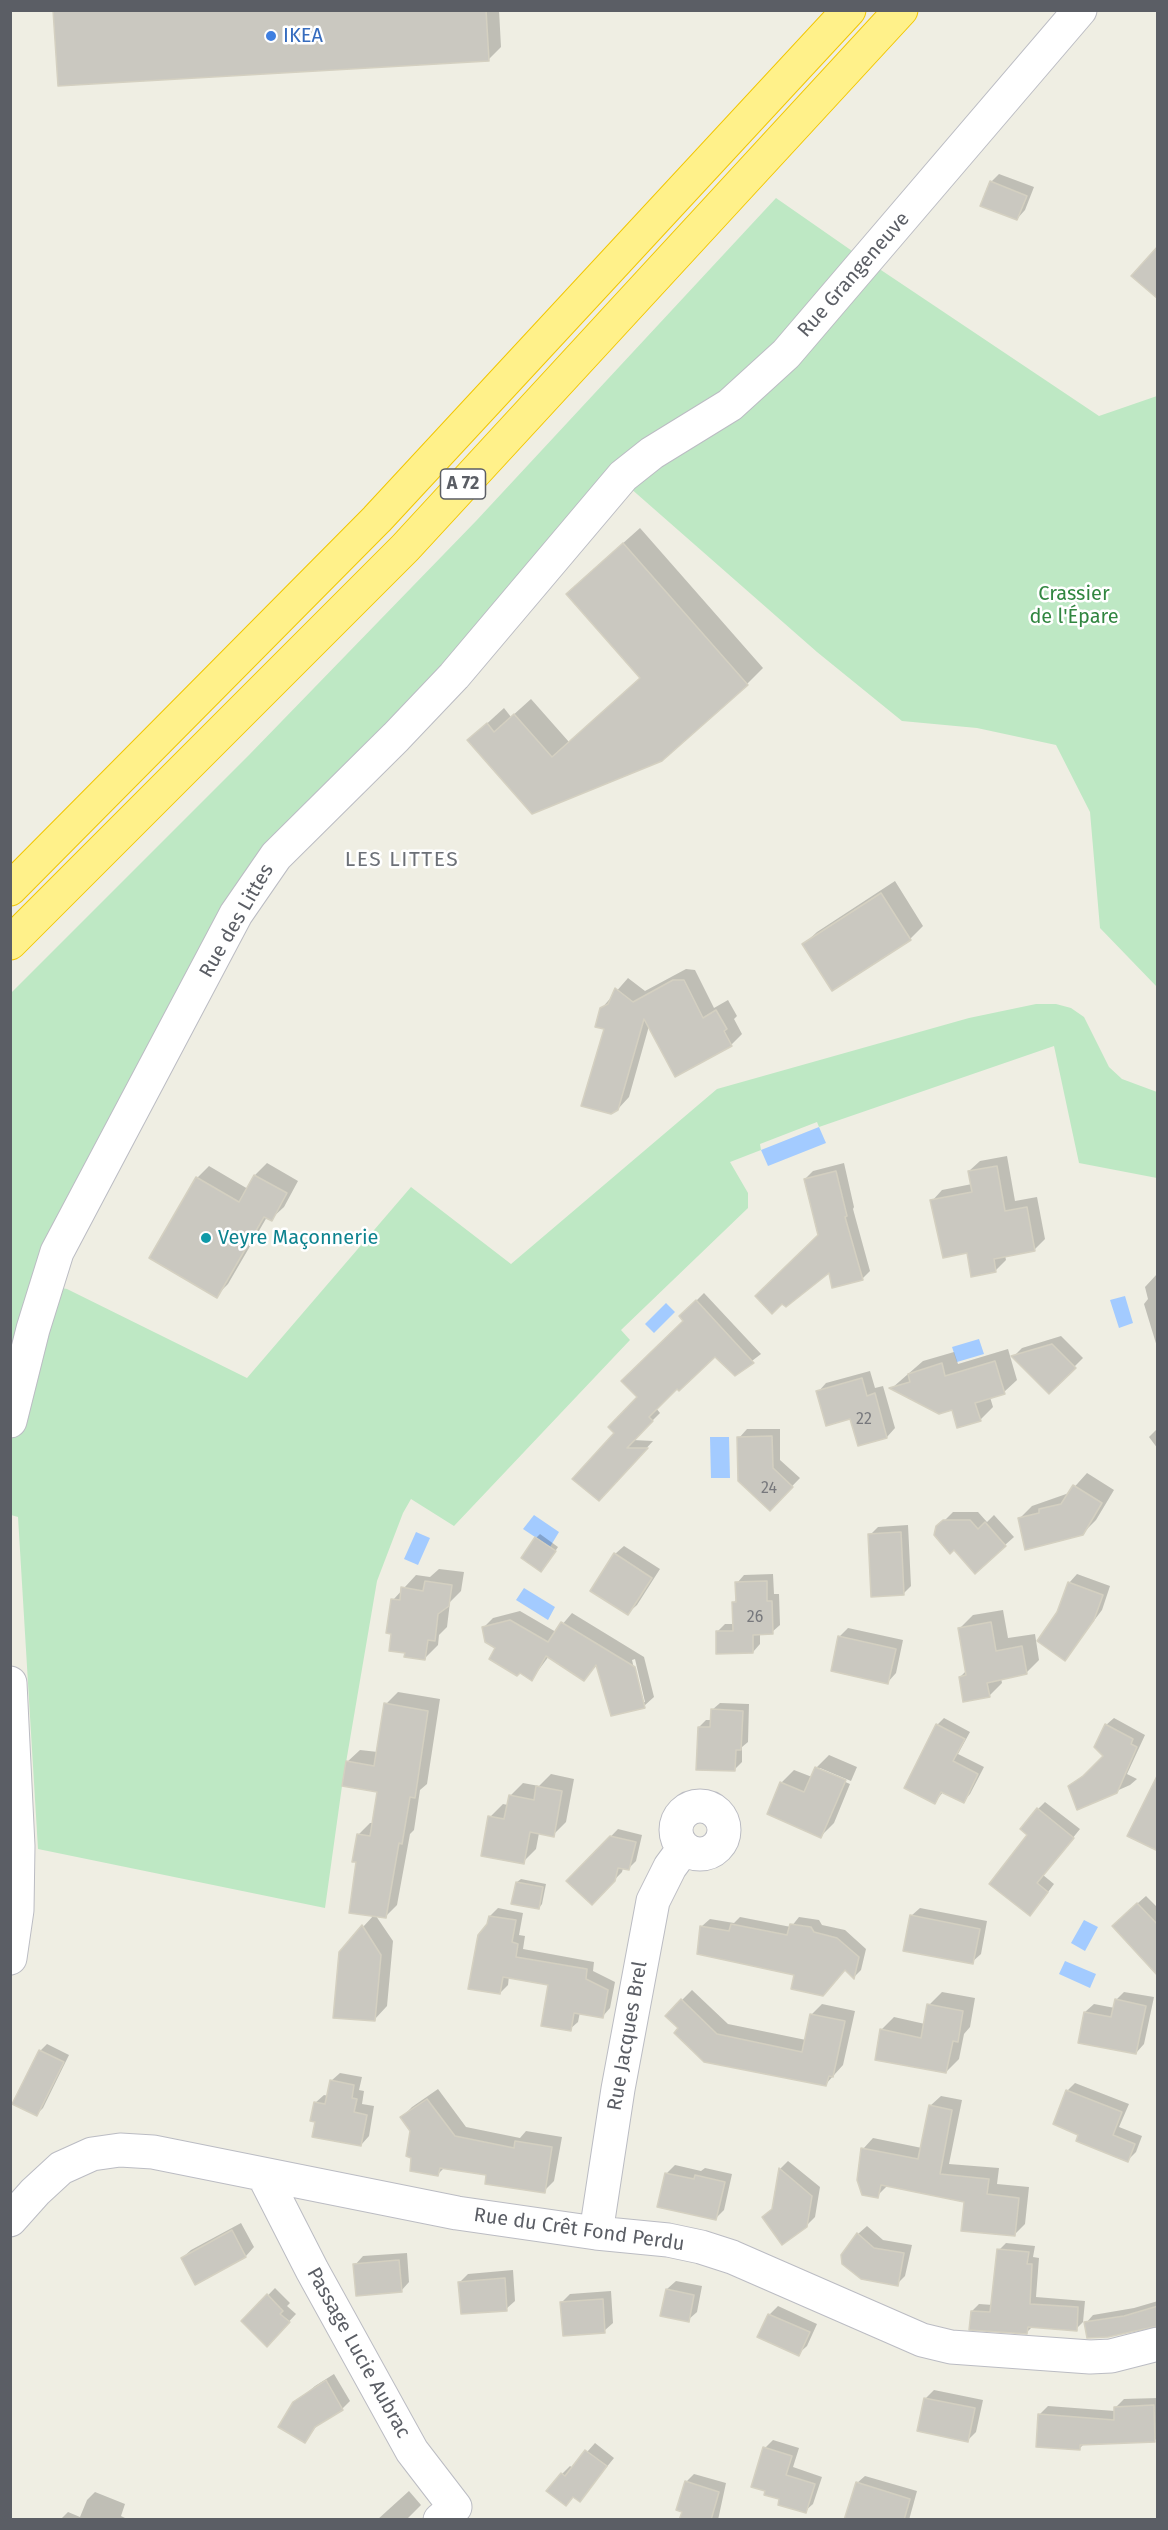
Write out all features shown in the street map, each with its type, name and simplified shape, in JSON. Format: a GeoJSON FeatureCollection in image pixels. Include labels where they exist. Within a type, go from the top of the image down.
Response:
{"type":"FeatureCollection","features":[{"type":"Feature","properties":{"kind":"highway","name":"A 72"},"geometry":{"type":"LineString","coordinates":[[10,889],[377,519],[849,10]]}},
{"type":"Feature","properties":{"kind":"highway","name":"A 72"},"geometry":{"type":"LineString","coordinates":[[10,943],[405,548],[901,10]]}},
{"type":"Feature","properties":{"kind":"street","name":"Rue Grangeneuve"},"geometry":{"type":"LineString","coordinates":[[598,506],[636,465],[730,405],[786,354],[1080,10]]}},
{"type":"Feature","properties":{"kind":"street","name":"Rue des Littes"},"geometry":{"type":"LineString","coordinates":[[10,1421],[33,1329],[57,1252],[236,914],[276,856],[454,676],[598,506]]}},
{"type":"Feature","properties":{"kind":"street"},"geometry":{"type":"LineString","coordinates":[[10,1683],[18,1846],[17,1910],[10,1958]]}},
{"type":"Feature","properties":{"kind":"street","name":"Rue Jacques Brel"},"geometry":{"type":"LineString","coordinates":[[596,2233],[618,2089],[653,1901],[670,1867],[684,1848]]}},
{"type":"Feature","properties":{"kind":"street","name":"Rue du Crêt Fond Perdu"},"geometry":{"type":"LineString","coordinates":[[10,2220],[61,2168],[92,2154],[120,2150],[153,2152],[457,2213],[596,2233],[668,2240],[711,2250],[732,2257],[922,2340],[951,2347],[1090,2357],[1111,2356],[1158,2344]]}},
{"type":"Feature","properties":{"kind":"street","name":"Passage Lucie Aubrac"},"geometry":{"type":"LineString","coordinates":[[264,2176],[312,2270],[412,2451],[454,2507],[440,2520]]}},
{"type":"Feature","properties":{"kind":"green space"},"geometry":{"type":"Polygon","coordinates":[[[776,198],[855,253],[825,295],[477,634],[259,854],[32,1282],[67,1289],[247,1378],[411,1187],[511,1264],[717,1089],[969,1018],[1036,1004],[1056,1004],[1071,1008],[1084,1017],[1109,1067],[1122,1079],[1157,1092],[1157,1178],[1079,1163],[1054,1046],[819,1127],[817,1122],[760,1144],[761,1150],[730,1162],[748,1193],[748,1208],[621,1330],[630,1340],[454,1526],[411,1499],[403,1513],[377,1581],[342,1786],[325,1908],[38,1849],[18,1517],[11,1515],[11,993],[249,755],[476,521],[776,198]]]}},
{"type":"Feature","properties":{"kind":"green space","name":"Crassier de l'Épare"},"geometry":{"type":"Polygon","coordinates":[[[875,266],[1099,416],[1157,396],[1157,987],[1100,928],[1090,812],[1056,745],[977,728],[902,721],[817,652],[629,487],[875,266]]]}},
{"type":"Feature","properties":{"kind":"water"},"geometry":{"type":"Polygon","coordinates":[[[819,1127],[826,1143],[768,1166],[761,1150],[819,1127]]]}},
{"type":"Feature","properties":{"kind":"water"},"geometry":{"type":"Polygon","coordinates":[[[1125,1296],[1133,1323],[1119,1328],[1110,1300],[1125,1296]]]}},
{"type":"Feature","properties":{"kind":"water"},"geometry":{"type":"Polygon","coordinates":[[[666,1303],[675,1312],[654,1333],[645,1324],[666,1303]]]}},
{"type":"Feature","properties":{"kind":"water"},"geometry":{"type":"Polygon","coordinates":[[[979,1339],[984,1354],[957,1362],[952,1347],[979,1339]]]}},
{"type":"Feature","properties":{"kind":"water"},"geometry":{"type":"Polygon","coordinates":[[[710,1437],[729,1437],[730,1478],[711,1478],[710,1437]]]}},
{"type":"Feature","properties":{"kind":"water"},"geometry":{"type":"Polygon","coordinates":[[[534,1515],[559,1532],[550,1547],[523,1529],[534,1515]]]}},
{"type":"Feature","properties":{"kind":"water"},"geometry":{"type":"Polygon","coordinates":[[[416,1532],[430,1538],[418,1565],[404,1559],[416,1532]]]}},
{"type":"Feature","properties":{"kind":"water"},"geometry":{"type":"Polygon","coordinates":[[[524,1588],[555,1607],[548,1620],[516,1600],[524,1588]]]}},
{"type":"Feature","properties":{"kind":"water"},"geometry":{"type":"Polygon","coordinates":[[[1084,1920],[1098,1927],[1085,1951],[1071,1943],[1084,1920]]]}},
{"type":"Feature","properties":{"kind":"water"},"geometry":{"type":"Polygon","coordinates":[[[1065,1961],[1096,1974],[1090,1988],[1059,1974],[1065,1961]]]}},
{"type":"Feature","properties":{"kind":"building","name":"IKEA"},"geometry":{"type":"Polygon","coordinates":[[[53,10],[486,10],[489,61],[58,86],[53,10]]]}},
{"type":"Feature","properties":{"kind":"building"},"geometry":{"type":"Polygon","coordinates":[[[990,181],[1027,196],[1017,220],[980,206],[990,181]]]}},
{"type":"Feature","properties":{"kind":"building"},"geometry":{"type":"Polygon","coordinates":[[[1158,246],[1158,299],[1131,276],[1158,246]]]}},
{"type":"Feature","properties":{"kind":"building"},"geometry":{"type":"Polygon","coordinates":[[[623,543],[748,685],[662,761],[532,814],[467,740],[487,723],[494,732],[514,714],[552,757],[640,678],[566,594],[623,543]]]}},
{"type":"Feature","properties":{"kind":"building"},"geometry":{"type":"Polygon","coordinates":[[[881,893],[911,940],[832,991],[802,944],[881,893]]]}},
{"type":"Feature","properties":{"kind":"building"},"geometry":{"type":"Polygon","coordinates":[[[673,980],[684,980],[703,1018],[716,1010],[727,1029],[724,1031],[732,1046],[675,1077],[644,1019],[618,1110],[611,1114],[581,1106],[604,1029],[595,1027],[600,1008],[608,1004],[615,988],[633,1002],[673,980]]]}},
{"type":"Feature","properties":{"kind":"building"},"geometry":{"type":"Polygon","coordinates":[[[997,1166],[1005,1211],[1027,1207],[1035,1251],[994,1259],[996,1272],[971,1277],[967,1253],[943,1258],[930,1200],[972,1192],[968,1171],[997,1166]]]}},
{"type":"Feature","properties":{"kind":"building"},"geometry":{"type":"Polygon","coordinates":[[[836,1171],[847,1216],[845,1217],[863,1280],[832,1288],[829,1273],[786,1307],[782,1304],[772,1314],[755,1296],[818,1235],[804,1179],[836,1171]]]}},
{"type":"Feature","properties":{"kind":"building","name":"Veyre Maçonnerie"},"geometry":{"type":"Polygon","coordinates":[[[254,1175],[287,1193],[272,1221],[264,1217],[217,1298],[149,1258],[196,1177],[239,1202],[254,1175]]]}},
{"type":"Feature","properties":{"kind":"building"},"geometry":{"type":"Polygon","coordinates":[[[696,1300],[754,1363],[735,1376],[715,1357],[679,1391],[677,1389],[649,1417],[653,1421],[627,1448],[648,1448],[599,1501],[572,1479],[614,1433],[608,1427],[637,1397],[621,1381],[683,1321],[679,1316],[696,1300]]]}},
{"type":"Feature","properties":{"kind":"building"},"geometry":{"type":"Polygon","coordinates":[[[1052,1344],[1076,1368],[1049,1394],[1011,1356],[1052,1344]]]}},
{"type":"Feature","properties":{"kind":"building"},"geometry":{"type":"Polygon","coordinates":[[[995,1361],[1005,1394],[975,1403],[981,1421],[957,1428],[952,1410],[939,1414],[889,1388],[910,1382],[908,1374],[942,1363],[945,1376],[995,1361]]]}},
{"type":"Feature","properties":{"kind":"building"},"geometry":{"type":"Polygon","coordinates":[[[862,1378],[867,1396],[875,1393],[887,1438],[858,1446],[850,1419],[826,1426],[816,1391],[862,1378]]]}},
{"type":"Feature","properties":{"kind":"building"},"geometry":{"type":"Polygon","coordinates":[[[772,1436],[773,1468],[793,1487],[770,1511],[738,1481],[737,1437],[772,1436]]]}},
{"type":"Feature","properties":{"kind":"building"},"geometry":{"type":"Polygon","coordinates":[[[1073,1485],[1102,1503],[1083,1535],[1025,1550],[1018,1518],[1039,1513],[1039,1509],[1061,1504],[1073,1485]]]}},
{"type":"Feature","properties":{"kind":"building"},"geometry":{"type":"Polygon","coordinates":[[[943,1520],[970,1520],[978,1529],[985,1522],[1006,1546],[975,1574],[954,1550],[950,1554],[934,1535],[936,1526],[943,1520]]]}},
{"type":"Feature","properties":{"kind":"building"},"geometry":{"type":"Polygon","coordinates":[[[901,1532],[904,1595],[871,1597],[868,1534],[901,1532]]]}},
{"type":"Feature","properties":{"kind":"building"},"geometry":{"type":"Polygon","coordinates":[[[535,1537],[556,1551],[541,1572],[521,1558],[535,1537]]]}},
{"type":"Feature","properties":{"kind":"building"},"geometry":{"type":"Polygon","coordinates":[[[614,1553],[652,1578],[628,1615],[590,1591],[614,1553]]]}},
{"type":"Feature","properties":{"kind":"building"},"geometry":{"type":"Polygon","coordinates":[[[425,1581],[452,1585],[449,1606],[438,1614],[435,1641],[428,1640],[425,1660],[404,1657],[405,1653],[389,1651],[391,1634],[386,1633],[391,1599],[400,1600],[401,1587],[423,1591],[425,1581]]]}},
{"type":"Feature","properties":{"kind":"building"},"geometry":{"type":"Polygon","coordinates":[[[767,1581],[767,1601],[772,1601],[773,1634],[753,1635],[753,1653],[716,1654],[716,1631],[733,1631],[732,1602],[736,1602],[735,1582],[767,1581]]]}},
{"type":"Feature","properties":{"kind":"building"},"geometry":{"type":"Polygon","coordinates":[[[1068,1582],[1103,1595],[1094,1620],[1065,1661],[1037,1641],[1057,1612],[1068,1582]]]}},
{"type":"Feature","properties":{"kind":"building"},"geometry":{"type":"Polygon","coordinates":[[[510,1620],[548,1642],[561,1622],[635,1667],[645,1708],[611,1716],[596,1665],[584,1681],[546,1656],[532,1681],[520,1673],[517,1676],[489,1659],[495,1648],[485,1642],[482,1627],[510,1620]]]}},
{"type":"Feature","properties":{"kind":"building"},"geometry":{"type":"Polygon","coordinates":[[[991,1622],[996,1651],[1022,1646],[1027,1674],[987,1683],[990,1697],[963,1702],[959,1677],[966,1675],[958,1628],[991,1622]]]}},
{"type":"Feature","properties":{"kind":"building"},"geometry":{"type":"Polygon","coordinates":[[[838,1636],[896,1649],[888,1684],[831,1671],[838,1636]]]}},
{"type":"Feature","properties":{"kind":"building"},"geometry":{"type":"Polygon","coordinates":[[[384,1703],[428,1711],[415,1798],[410,1797],[402,1844],[399,1843],[386,1918],[349,1913],[356,1862],[352,1862],[357,1834],[370,1836],[377,1792],[342,1786],[346,1761],[374,1766],[384,1703]]]}},
{"type":"Feature","properties":{"kind":"building"},"geometry":{"type":"Polygon","coordinates":[[[711,1709],[743,1711],[741,1750],[736,1750],[735,1771],[696,1770],[698,1727],[710,1727],[711,1709]]]}},
{"type":"Feature","properties":{"kind":"building"},"geometry":{"type":"Polygon","coordinates":[[[936,1724],[965,1739],[953,1761],[978,1774],[964,1803],[941,1792],[935,1804],[904,1788],[936,1724]]]}},
{"type":"Feature","properties":{"kind":"building"},"geometry":{"type":"Polygon","coordinates":[[[1105,1724],[1133,1739],[1131,1744],[1137,1747],[1117,1793],[1077,1810],[1068,1786],[1083,1776],[1103,1756],[1094,1747],[1105,1724]]]}},
{"type":"Feature","properties":{"kind":"building"},"geometry":{"type":"Polygon","coordinates":[[[815,1767],[846,1780],[821,1838],[767,1814],[780,1782],[804,1792],[815,1767]]]}},
{"type":"Feature","properties":{"kind":"building"},"geometry":{"type":"Polygon","coordinates":[[[1158,1774],[1158,1851],[1127,1836],[1158,1774]]]}},
{"type":"Feature","properties":{"kind":"building"},"geometry":{"type":"Polygon","coordinates":[[[536,1786],[562,1791],[554,1837],[530,1832],[524,1864],[481,1856],[488,1816],[504,1819],[509,1795],[534,1800],[536,1786]]]}},
{"type":"Feature","properties":{"kind":"building"},"geometry":{"type":"Polygon","coordinates":[[[1037,1808],[1074,1838],[1037,1883],[1048,1892],[1030,1916],[989,1884],[1027,1835],[1020,1829],[1037,1808]]]}},
{"type":"Feature","properties":{"kind":"building"},"geometry":{"type":"Polygon","coordinates":[[[610,1836],[636,1842],[629,1870],[618,1868],[615,1881],[592,1905],[566,1881],[610,1836]]]}},
{"type":"Feature","properties":{"kind":"building"},"geometry":{"type":"Polygon","coordinates":[[[516,1882],[543,1887],[539,1909],[511,1904],[516,1882]]]}},
{"type":"Feature","properties":{"kind":"building"},"geometry":{"type":"Polygon","coordinates":[[[1137,1903],[1158,1925],[1158,1976],[1112,1926],[1137,1903]]]}},
{"type":"Feature","properties":{"kind":"building"},"geometry":{"type":"Polygon","coordinates":[[[910,1915],[980,1929],[973,1964],[903,1951],[910,1915]]]}},
{"type":"Feature","properties":{"kind":"building"},"geometry":{"type":"Polygon","coordinates":[[[489,1916],[516,1920],[512,1942],[518,1944],[516,1957],[587,1969],[586,1979],[608,1990],[603,2018],[574,2013],[571,2031],[541,2026],[548,1985],[503,1977],[500,1994],[468,1989],[478,1935],[487,1924],[489,1916]]]}},
{"type":"Feature","properties":{"kind":"building"},"geometry":{"type":"Polygon","coordinates":[[[731,1924],[787,1935],[790,1924],[811,1927],[814,1932],[837,1938],[859,1957],[854,1979],[845,1970],[823,1996],[791,1989],[794,1975],[697,1954],[700,1926],[729,1931],[731,1924]]]}},
{"type":"Feature","properties":{"kind":"building"},"geometry":{"type":"Polygon","coordinates":[[[362,1925],[381,1955],[375,2021],[333,2018],[339,1952],[362,1925]]]}},
{"type":"Feature","properties":{"kind":"building"},"geometry":{"type":"Polygon","coordinates":[[[681,1999],[717,2034],[802,2052],[810,2014],[845,2021],[833,2077],[829,2076],[826,2086],[704,2062],[674,2033],[678,2028],[665,2016],[681,1999]]]}},
{"type":"Feature","properties":{"kind":"building"},"geometry":{"type":"Polygon","coordinates":[[[1115,1999],[1146,2006],[1136,2054],[1078,2043],[1084,2012],[1111,2017],[1115,1999]]]}},
{"type":"Feature","properties":{"kind":"building"},"geometry":{"type":"Polygon","coordinates":[[[927,2004],[963,2011],[958,2042],[953,2041],[946,2073],[875,2060],[880,2029],[921,2038],[927,2004]]]}},
{"type":"Feature","properties":{"kind":"building"},"geometry":{"type":"Polygon","coordinates":[[[39,2050],[64,2062],[37,2116],[12,2104],[39,2050]]]}},
{"type":"Feature","properties":{"kind":"building"},"geometry":{"type":"Polygon","coordinates":[[[330,2080],[354,2085],[352,2098],[357,2099],[354,2112],[367,2115],[361,2146],[312,2137],[315,2122],[310,2121],[314,2102],[325,2104],[330,2080]]]}},
{"type":"Feature","properties":{"kind":"building"},"geometry":{"type":"Polygon","coordinates":[[[1066,2090],[1122,2112],[1113,2135],[1135,2144],[1128,2162],[1076,2141],[1078,2135],[1053,2124],[1066,2090]]]}},
{"type":"Feature","properties":{"kind":"building"},"geometry":{"type":"Polygon","coordinates":[[[427,2099],[455,2136],[514,2148],[515,2141],[552,2147],[545,2193],[485,2184],[486,2175],[440,2168],[438,2176],[410,2171],[411,2158],[406,2156],[410,2131],[400,2117],[427,2099]]]}},
{"type":"Feature","properties":{"kind":"building"},"geometry":{"type":"Polygon","coordinates":[[[929,2105],[952,2110],[940,2174],[989,2179],[987,2194],[1019,2198],[1015,2236],[961,2231],[964,2202],[881,2185],[878,2198],[862,2195],[857,2180],[861,2148],[918,2159],[929,2105]]]}},
{"type":"Feature","properties":{"kind":"building"},"geometry":{"type":"Polygon","coordinates":[[[779,2168],[812,2196],[807,2227],[782,2245],[762,2217],[772,2209],[779,2168]]]}},
{"type":"Feature","properties":{"kind":"building"},"geometry":{"type":"Polygon","coordinates":[[[665,2173],[694,2179],[695,2175],[725,2182],[716,2220],[657,2207],[665,2173]]]}},
{"type":"Feature","properties":{"kind":"building"},"geometry":{"type":"Polygon","coordinates":[[[232,2230],[246,2257],[195,2285],[181,2258],[232,2230]]]}},
{"type":"Feature","properties":{"kind":"building"},"geometry":{"type":"Polygon","coordinates":[[[857,2233],[874,2248],[904,2253],[898,2286],[861,2279],[842,2264],[841,2255],[857,2233]]]}},
{"type":"Feature","properties":{"kind":"building"},"geometry":{"type":"Polygon","coordinates":[[[997,2249],[1029,2252],[1027,2264],[1032,2264],[1030,2304],[1078,2307],[1077,2331],[1028,2327],[1027,2334],[969,2330],[971,2311],[990,2312],[997,2249]]]}},
{"type":"Feature","properties":{"kind":"building"},"geometry":{"type":"Polygon","coordinates":[[[399,2260],[402,2292],[356,2296],[353,2264],[399,2260]]]}},
{"type":"Feature","properties":{"kind":"building"},"geometry":{"type":"Polygon","coordinates":[[[505,2278],[507,2311],[461,2314],[458,2282],[505,2278]]]}},
{"type":"Feature","properties":{"kind":"building"},"geometry":{"type":"Polygon","coordinates":[[[666,2289],[694,2295],[689,2322],[660,2316],[666,2289]]]}},
{"type":"Feature","properties":{"kind":"building"},"geometry":{"type":"Polygon","coordinates":[[[267,2294],[283,2311],[280,2314],[290,2322],[267,2347],[241,2321],[267,2294]]]}},
{"type":"Feature","properties":{"kind":"building"},"geometry":{"type":"Polygon","coordinates":[[[603,2299],[605,2333],[563,2336],[560,2302],[603,2299]]]}},
{"type":"Feature","properties":{"kind":"building"},"geometry":{"type":"Polygon","coordinates":[[[1158,2306],[1158,2326],[1108,2337],[1087,2338],[1084,2322],[1124,2316],[1158,2306]]]}},
{"type":"Feature","properties":{"kind":"building"},"geometry":{"type":"Polygon","coordinates":[[[768,2314],[810,2332],[799,2356],[757,2337],[768,2314]]]}},
{"type":"Feature","properties":{"kind":"building"},"geometry":{"type":"Polygon","coordinates":[[[326,2380],[343,2410],[315,2427],[305,2443],[278,2427],[293,2402],[326,2380]]]}},
{"type":"Feature","properties":{"kind":"building"},"geometry":{"type":"Polygon","coordinates":[[[924,2398],[975,2408],[968,2442],[917,2431],[924,2398]]]}},
{"type":"Feature","properties":{"kind":"building"},"geometry":{"type":"Polygon","coordinates":[[[1154,2405],[1155,2442],[1080,2445],[1080,2450],[1036,2447],[1038,2414],[1114,2420],[1114,2407],[1154,2405]]]}},
{"type":"Feature","properties":{"kind":"building"},"geometry":{"type":"Polygon","coordinates":[[[763,2447],[792,2456],[786,2475],[815,2484],[806,2513],[778,2505],[779,2499],[764,2495],[765,2491],[751,2487],[763,2447]]]}},
{"type":"Feature","properties":{"kind":"building"},"geometry":{"type":"Polygon","coordinates":[[[585,2450],[607,2466],[580,2502],[573,2497],[566,2506],[546,2491],[561,2473],[565,2476],[585,2450]]]}},
{"type":"Feature","properties":{"kind":"building"},"geometry":{"type":"Polygon","coordinates":[[[685,2481],[719,2492],[711,2520],[679,2520],[682,2512],[676,2510],[685,2481]]]}},
{"type":"Feature","properties":{"kind":"building"},"geometry":{"type":"Polygon","coordinates":[[[856,2482],[910,2499],[904,2520],[844,2520],[856,2482]]]}},
{"type":"Feature","properties":{"kind":"place","name":"IKEA"},"geometry":{"type":"Point","coordinates":[271,36]}},
{"type":"Feature","properties":{"kind":"place","name":"Veyre Maçonnerie"},"geometry":{"type":"Point","coordinates":[206,1238]}},
{"type":"Feature","properties":{"kind":"district","name":"LES LITTES"},"geometry":{"type":"Point","coordinates":[402,860]}}]}
